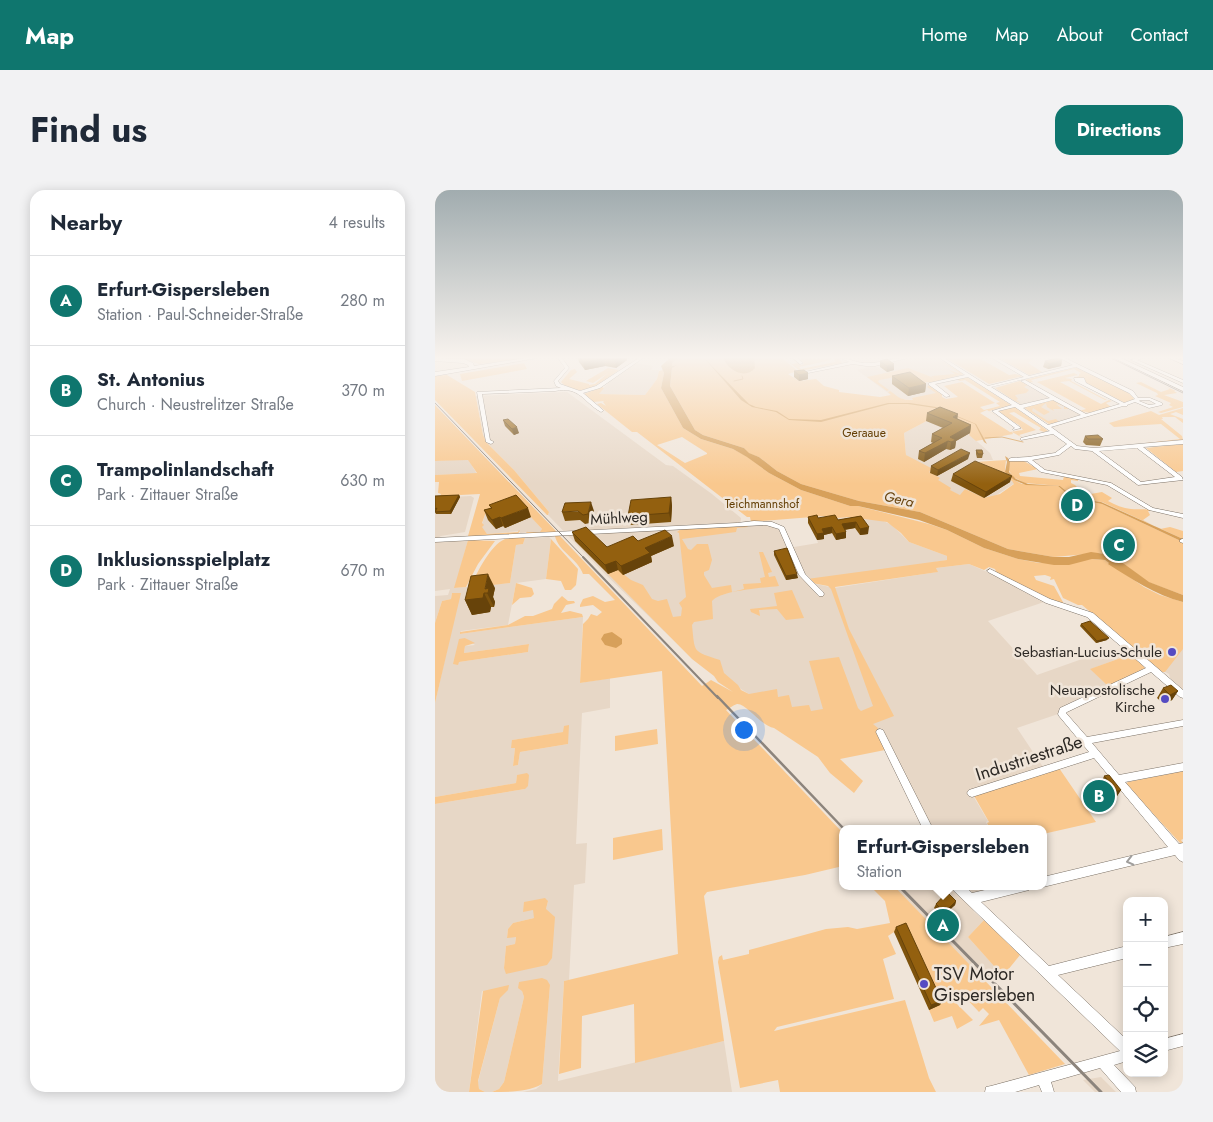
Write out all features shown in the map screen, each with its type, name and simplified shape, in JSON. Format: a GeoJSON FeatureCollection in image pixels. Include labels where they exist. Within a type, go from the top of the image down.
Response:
{"type":"FeatureCollection","features":[{"type":"Feature","properties":{"kind":"street"},"geometry":{"type":"LineString","coordinates":[[480,400],[485,431],[488,441],[491,442]]}},
{"type":"Feature","properties":{"kind":"street"},"geometry":{"type":"LineString","coordinates":[[588,400],[601,411]]}},
{"type":"Feature","properties":{"kind":"street"},"geometry":{"type":"LineString","coordinates":[[1008,400],[1069,445],[1082,449],[1094,450],[1183,442]]}},
{"type":"Feature","properties":{"kind":"street"},"geometry":{"type":"LineString","coordinates":[[1015,429],[1019,428],[994,411],[1044,400]]}},
{"type":"Feature","properties":{"kind":"street"},"geometry":{"type":"LineString","coordinates":[[1058,400],[1086,416]]}},
{"type":"Feature","properties":{"kind":"street"},"geometry":{"type":"LineString","coordinates":[[1115,400],[1125,405]]}},
{"type":"Feature","properties":{"kind":"street"},"geometry":{"type":"LineString","coordinates":[[1047,427],[1137,400]]}},
{"type":"Feature","properties":{"kind":"street"},"geometry":{"type":"LineString","coordinates":[[1023,439],[1053,432]]}},
{"type":"Feature","properties":{"kind":"street"},"geometry":{"type":"LineString","coordinates":[[1011,460],[1057,454],[1069,445]]}},
{"type":"Feature","properties":{"kind":"street"},"geometry":{"type":"LineString","coordinates":[[1138,446],[1174,474],[1182,477]]}},
{"type":"Feature","properties":{"kind":"street"},"geometry":{"type":"LineString","coordinates":[[1094,450],[1140,484],[1182,477]]}},
{"type":"Feature","properties":{"kind":"street"},"geometry":{"type":"LineString","coordinates":[[1028,459],[1043,471],[1109,484],[1151,509],[1183,516]]}},
{"type":"Feature","properties":{"kind":"street","name":"Mühlweg"},"geometry":{"type":"LineString","coordinates":[[435,540],[737,525],[745,522],[771,523],[782,528],[802,575],[821,594]]}},
{"type":"Feature","properties":{"kind":"street"},"geometry":{"type":"LineString","coordinates":[[990,571],[1048,601],[1090,615],[1183,695]]}},
{"type":"Feature","properties":{"kind":"street"},"geometry":{"type":"LineString","coordinates":[[1047,881],[1181,852],[1062,714],[1063,710],[1152,668]]}},
{"type":"Feature","properties":{"kind":"street"},"geometry":{"type":"LineString","coordinates":[[1084,741],[1182,725]]}},
{"type":"Feature","properties":{"kind":"street"},"geometry":{"type":"LineString","coordinates":[[880,732],[926,825]]}},
{"type":"Feature","properties":{"kind":"street","name":"Industriestraße"},"geometry":{"type":"LineString","coordinates":[[972,793],[1096,754]]}},
{"type":"Feature","properties":{"kind":"street"},"geometry":{"type":"LineString","coordinates":[[1117,779],[1183,767]]}},
{"type":"Feature","properties":{"kind":"street"},"geometry":{"type":"LineString","coordinates":[[961,890],[1123,1045]]}},
{"type":"Feature","properties":{"kind":"street"},"geometry":{"type":"LineString","coordinates":[[971,899],[1008,890]]}},
{"type":"Feature","properties":{"kind":"street"},"geometry":{"type":"LineString","coordinates":[[1168,942],[1183,938]]}},
{"type":"Feature","properties":{"kind":"street"},"geometry":{"type":"LineString","coordinates":[[1047,972],[1123,953]]}},
{"type":"Feature","properties":{"kind":"street"},"geometry":{"type":"LineString","coordinates":[[1168,1044],[1183,1040]]}},
{"type":"Feature","properties":{"kind":"street"},"geometry":{"type":"LineString","coordinates":[[991,1092],[1123,1056]]}},
{"type":"Feature","properties":{"kind":"street"},"geometry":{"type":"LineString","coordinates":[[1104,1063],[1130,1092]]}},
{"type":"Feature","properties":{"kind":"street"},"geometry":{"type":"LineString","coordinates":[[1043,1079],[1048,1092]]}},
{"type":"Feature","properties":{"kind":"shaded area"},"geometry":{"type":"Polygon","coordinates":[[[477,400],[578,400],[666,465],[673,466],[712,494],[741,518],[740,526],[771,525],[779,530],[787,547],[818,543],[817,540],[824,539],[822,535],[826,519],[849,517],[881,520],[892,525],[909,542],[947,556],[947,560],[812,583],[834,588],[937,572],[936,568],[969,564],[1044,602],[988,621],[1037,675],[1113,648],[1123,657],[1091,669],[1109,687],[1058,714],[1017,728],[1045,770],[972,794],[988,821],[986,822],[987,825],[926,825],[878,728],[844,725],[749,694],[694,660],[606,575],[548,515],[549,512],[514,470],[487,443],[483,435],[477,400]]]}},
{"type":"Feature","properties":{"kind":"shaded area"},"geometry":{"type":"Polygon","coordinates":[[[668,400],[678,400],[695,430],[703,435],[744,448],[777,471],[801,484],[859,501],[920,512],[1008,549],[1054,557],[1069,557],[1091,552],[1112,555],[1149,582],[1183,595],[1183,602],[1144,586],[1108,564],[1105,560],[1092,559],[1069,565],[1054,565],[1018,559],[984,548],[947,530],[919,520],[858,506],[850,506],[801,490],[769,473],[733,449],[701,439],[683,428],[668,400]]]}},
{"type":"Feature","properties":{"kind":"shaded area"},"geometry":{"type":"Polygon","coordinates":[[[741,400],[745,400],[756,407],[777,411],[789,419],[821,420],[888,403],[910,403],[936,407],[976,424],[987,444],[1003,455],[984,442],[975,424],[935,408],[908,404],[889,404],[821,422],[789,420],[776,412],[752,407],[741,400]]]}},
{"type":"Feature","properties":{"kind":"shaded area"},"geometry":{"type":"Polygon","coordinates":[[[1013,400],[1041,400],[1020,405],[1013,400]]]}},
{"type":"Feature","properties":{"kind":"shaded area"},"geometry":{"type":"Polygon","coordinates":[[[1054,400],[1082,415],[1049,424],[1023,407],[1054,400]]]}},
{"type":"Feature","properties":{"kind":"shaded area"},"geometry":{"type":"Polygon","coordinates":[[[938,415],[971,434],[990,453],[993,460],[977,460],[975,463],[1015,483],[981,505],[949,490],[906,455],[904,433],[938,415]]]}},
{"type":"Feature","properties":{"kind":"shaded area"},"geometry":{"type":"Polygon","coordinates":[[[1005,456],[1010,462],[1009,472],[1016,479],[1028,484],[1060,486],[1075,498],[1101,502],[1183,539],[1183,542],[1102,504],[1072,498],[1058,486],[1026,485],[1014,480],[1005,472],[1007,462],[1005,456]]]}},
{"type":"Feature","properties":{"kind":"shaded area"},"geometry":{"type":"Polygon","coordinates":[[[468,459],[477,474],[435,475],[435,461],[468,459]]]}},
{"type":"Feature","properties":{"kind":"shaded area"},"geometry":{"type":"Polygon","coordinates":[[[471,496],[474,498],[465,532],[441,536],[435,539],[435,498],[471,496]]]}},
{"type":"Feature","properties":{"kind":"shaded area"},"geometry":{"type":"Polygon","coordinates":[[[517,501],[542,529],[541,532],[520,533],[520,531],[487,534],[481,527],[486,512],[517,501]]]}},
{"type":"Feature","properties":{"kind":"shaded area"},"geometry":{"type":"Polygon","coordinates":[[[549,537],[551,539],[546,579],[516,583],[508,625],[461,631],[460,634],[583,617],[580,683],[610,678],[610,708],[582,713],[576,844],[587,843],[585,883],[574,885],[569,980],[564,981],[558,1081],[724,1041],[732,1092],[523,1092],[536,1089],[542,1084],[550,985],[522,991],[524,997],[504,1082],[499,1089],[492,1092],[485,1092],[479,1089],[478,1082],[500,998],[482,991],[469,1092],[435,1092],[435,804],[525,789],[517,775],[516,783],[435,797],[435,703],[460,593],[452,593],[451,599],[442,601],[435,623],[435,596],[448,595],[450,589],[435,591],[435,542],[468,540],[455,588],[510,583],[516,545],[523,544],[525,538],[549,537]],[[465,638],[459,662],[528,652],[529,644],[464,653],[465,646],[475,645],[465,638]],[[564,732],[512,740],[515,748],[513,766],[518,765],[520,752],[568,744],[564,732]],[[548,901],[534,910],[534,918],[513,923],[508,929],[507,937],[516,936],[515,944],[506,946],[504,968],[546,909],[548,901]]]}},
{"type":"Feature","properties":{"kind":"shaded area"},"geometry":{"type":"Polygon","coordinates":[[[1183,617],[1183,690],[1170,678],[1169,674],[1163,671],[1183,617]]]}},
{"type":"Feature","properties":{"kind":"shaded area"},"geometry":{"type":"Polygon","coordinates":[[[612,632],[622,639],[622,644],[616,648],[605,645],[601,639],[604,634],[612,632]]]}},
{"type":"Feature","properties":{"kind":"shaded area"},"geometry":{"type":"Polygon","coordinates":[[[898,890],[997,890],[968,897],[974,912],[984,920],[968,937],[997,969],[985,982],[898,890]]]}},
{"type":"Feature","properties":{"kind":"shaded area"},"geometry":{"type":"Polygon","coordinates":[[[1101,1077],[1116,1092],[1095,1092],[1083,1080],[1101,1077]]]}},
{"type":"Feature","properties":{"kind":"green space"},"geometry":{"type":"Polygon","coordinates":[[[435,400],[477,400],[483,435],[487,443],[514,470],[549,512],[547,515],[435,400]]]}},
{"type":"Feature","properties":{"kind":"green space","name":"Teichmannshof"},"geometry":{"type":"Polygon","coordinates":[[[591,400],[668,400],[683,428],[701,439],[733,449],[748,457],[769,473],[801,490],[850,506],[858,506],[929,524],[947,530],[984,548],[1018,559],[1039,563],[1092,559],[1105,560],[1144,587],[1160,595],[1183,602],[1183,649],[1165,672],[1162,672],[1082,605],[1063,598],[1054,579],[1050,580],[1051,577],[1045,575],[1034,576],[1036,580],[1054,586],[1064,604],[997,574],[995,569],[989,567],[984,570],[969,564],[936,568],[938,572],[835,587],[849,629],[894,716],[873,724],[878,728],[877,732],[885,750],[840,759],[863,781],[854,793],[830,773],[818,757],[764,723],[745,707],[737,704],[726,710],[839,829],[839,867],[805,875],[707,892],[704,896],[724,1041],[635,1063],[634,1004],[582,1016],[581,1068],[559,1074],[564,981],[678,954],[662,671],[580,683],[583,624],[591,614],[597,616],[602,612],[593,605],[580,607],[580,605],[583,599],[593,596],[605,602],[615,600],[589,574],[583,574],[577,564],[560,546],[555,536],[560,536],[702,686],[711,680],[733,692],[718,682],[714,676],[692,659],[608,574],[618,570],[631,580],[643,585],[652,599],[658,601],[667,599],[673,617],[681,616],[682,608],[679,603],[686,597],[679,533],[677,532],[681,529],[747,526],[737,528],[736,532],[682,539],[688,549],[691,550],[697,544],[708,544],[712,560],[709,570],[704,572],[704,575],[712,588],[731,585],[732,592],[744,589],[743,584],[761,583],[760,578],[765,577],[759,552],[763,552],[772,572],[768,573],[769,577],[775,576],[779,586],[743,590],[717,597],[712,601],[713,619],[694,622],[692,625],[695,646],[704,655],[720,660],[724,673],[741,690],[749,694],[777,689],[778,697],[789,695],[792,707],[809,705],[811,711],[823,709],[809,661],[839,657],[858,708],[861,711],[873,706],[831,589],[828,586],[812,583],[807,579],[947,560],[947,556],[909,542],[887,522],[849,517],[826,519],[825,516],[751,522],[750,517],[747,517],[637,432],[632,432],[597,404],[601,403],[606,406],[604,401],[593,402],[591,400]],[[682,437],[657,445],[685,463],[707,454],[682,437]]]}},
{"type":"Feature","properties":{"kind":"green space","name":"Geraaue"},"geometry":{"type":"Polygon","coordinates":[[[678,400],[990,400],[995,403],[980,407],[984,410],[1000,406],[996,403],[1000,402],[997,400],[1003,400],[1011,405],[989,411],[1014,427],[987,410],[980,413],[1010,432],[1023,430],[1019,425],[997,412],[1014,406],[1048,431],[1039,430],[1041,428],[1014,412],[1009,413],[1036,430],[1019,435],[1023,438],[1012,432],[1013,434],[976,441],[969,435],[970,433],[951,425],[938,415],[904,433],[906,455],[933,469],[929,472],[940,478],[938,480],[951,488],[950,490],[960,495],[965,489],[984,498],[1000,494],[1014,484],[1012,481],[975,462],[1006,460],[1005,470],[1014,480],[1022,484],[1058,486],[1072,498],[1102,504],[1183,542],[1183,595],[1148,582],[1112,555],[1098,553],[1054,557],[1008,549],[920,512],[859,501],[801,484],[777,471],[759,457],[748,453],[744,448],[703,435],[695,430],[678,400]]]}},
{"type":"Feature","properties":{"kind":"green space"},"geometry":{"type":"Polygon","coordinates":[[[1055,400],[1071,409],[1064,409],[1064,406],[1056,404],[1062,409],[1053,409],[1054,411],[1047,407],[1046,403],[1041,407],[1050,412],[1044,415],[1033,408],[1032,411],[1048,421],[1056,419],[1059,422],[1049,424],[1023,407],[1055,400]]]}},
{"type":"Feature","properties":{"kind":"green space"},"geometry":{"type":"Polygon","coordinates":[[[1070,400],[1094,400],[1101,404],[1109,400],[1112,401],[1106,403],[1111,407],[1089,413],[1083,411],[1087,414],[1085,415],[1079,411],[1086,409],[1070,400]]]}},
{"type":"Feature","properties":{"kind":"green space"},"geometry":{"type":"Polygon","coordinates":[[[1119,400],[1134,400],[1125,403],[1119,400]]]}},
{"type":"Feature","properties":{"kind":"green space"},"geometry":{"type":"Polygon","coordinates":[[[1164,400],[1183,402],[1183,407],[1161,413],[1158,412],[1173,407],[1169,405],[1171,403],[1164,400]]]}},
{"type":"Feature","properties":{"kind":"green space"},"geometry":{"type":"Polygon","coordinates":[[[435,405],[557,533],[526,533],[528,530],[527,532],[540,532],[542,529],[516,501],[486,512],[482,527],[487,534],[518,532],[519,530],[517,535],[468,536],[480,494],[440,496],[441,494],[438,493],[439,482],[435,482],[435,475],[477,473],[468,460],[435,461],[435,405]]]}},
{"type":"Feature","properties":{"kind":"green space"},"geometry":{"type":"Polygon","coordinates":[[[1183,408],[1183,415],[1176,412],[1170,414],[1183,419],[1183,423],[1175,417],[1162,417],[1163,419],[1161,419],[1182,436],[1183,440],[1138,444],[1180,439],[1161,424],[1114,427],[1109,423],[1151,411],[1159,415],[1183,408]]]}},
{"type":"Feature","properties":{"kind":"green space"},"geometry":{"type":"Polygon","coordinates":[[[1183,444],[1183,471],[1176,472],[1146,448],[1183,444]]]}},
{"type":"Feature","properties":{"kind":"green space"},"geometry":{"type":"Polygon","coordinates":[[[1022,460],[1038,469],[1019,473],[1020,476],[1063,480],[1064,476],[1078,479],[1078,481],[1071,480],[1071,483],[1085,495],[1102,492],[1112,498],[1108,501],[1119,506],[1152,511],[1148,511],[1150,515],[1143,520],[1153,525],[1102,502],[1075,498],[1060,486],[1025,483],[1013,477],[1008,469],[1010,461],[1022,460]]]}},
{"type":"Feature","properties":{"kind":"green space"},"geometry":{"type":"Polygon","coordinates":[[[1170,527],[1183,531],[1183,539],[1161,529],[1170,527]]]}},
{"type":"Feature","properties":{"kind":"green space"},"geometry":{"type":"Polygon","coordinates":[[[525,538],[523,544],[516,545],[510,583],[475,587],[473,581],[487,556],[502,540],[525,538]]]}},
{"type":"Feature","properties":{"kind":"green space"},"geometry":{"type":"Polygon","coordinates":[[[551,539],[578,569],[576,585],[571,590],[565,590],[561,581],[546,579],[551,539]]]}},
{"type":"Feature","properties":{"kind":"green space"},"geometry":{"type":"Polygon","coordinates":[[[468,540],[495,541],[478,564],[466,587],[454,588],[468,540]]]}},
{"type":"Feature","properties":{"kind":"green space"},"geometry":{"type":"Polygon","coordinates":[[[516,583],[532,588],[534,594],[531,597],[520,598],[512,605],[516,583]]]}},
{"type":"Feature","properties":{"kind":"green space"},"geometry":{"type":"Polygon","coordinates":[[[792,590],[804,618],[786,620],[777,609],[759,610],[760,616],[751,612],[750,609],[777,606],[774,593],[792,590]]]}},
{"type":"Feature","properties":{"kind":"green space"},"geometry":{"type":"Polygon","coordinates":[[[452,593],[461,593],[435,703],[435,623],[442,601],[451,599],[452,593]]]}},
{"type":"Feature","properties":{"kind":"green space"},"geometry":{"type":"Polygon","coordinates":[[[562,596],[568,601],[574,601],[575,603],[566,605],[561,613],[570,611],[582,614],[583,617],[460,634],[460,632],[508,625],[525,616],[533,616],[552,609],[562,596]]]}},
{"type":"Feature","properties":{"kind":"green space"},"geometry":{"type":"Polygon","coordinates":[[[465,638],[475,643],[465,646],[464,653],[529,644],[528,652],[459,662],[458,665],[453,664],[459,639],[465,638]]]}},
{"type":"Feature","properties":{"kind":"green space"},"geometry":{"type":"Polygon","coordinates":[[[1132,655],[1145,668],[1109,687],[1090,669],[1132,655]]]}},
{"type":"Feature","properties":{"kind":"green space"},"geometry":{"type":"Polygon","coordinates":[[[569,725],[568,744],[520,752],[518,765],[513,766],[515,748],[511,748],[512,740],[563,732],[564,726],[569,725]]]}},
{"type":"Feature","properties":{"kind":"green space"},"geometry":{"type":"Polygon","coordinates":[[[657,729],[658,744],[615,751],[615,736],[657,729]]]}},
{"type":"Feature","properties":{"kind":"green space"},"geometry":{"type":"Polygon","coordinates":[[[1059,768],[1096,822],[1047,833],[1047,825],[988,825],[987,823],[989,822],[973,794],[1059,768]]]}},
{"type":"Feature","properties":{"kind":"green space"},"geometry":{"type":"Polygon","coordinates":[[[1183,771],[1183,839],[1181,840],[1183,843],[1181,844],[1126,784],[1128,782],[1183,771]]]}},
{"type":"Feature","properties":{"kind":"green space"},"geometry":{"type":"Polygon","coordinates":[[[527,773],[529,775],[528,786],[525,789],[435,804],[435,797],[516,783],[517,775],[527,773]]]}},
{"type":"Feature","properties":{"kind":"green space"},"geometry":{"type":"Polygon","coordinates":[[[662,829],[663,850],[613,860],[613,838],[662,829]]]}},
{"type":"Feature","properties":{"kind":"green space"},"geometry":{"type":"Polygon","coordinates":[[[874,890],[898,890],[1065,1064],[1029,1075],[999,1020],[979,1026],[989,1014],[983,1008],[979,1012],[961,993],[954,1001],[973,1020],[957,1029],[952,1016],[934,1022],[929,1010],[940,1005],[894,932],[888,936],[896,954],[883,959],[894,999],[777,1027],[774,1031],[905,1000],[929,1078],[936,1092],[780,1092],[778,1080],[740,1088],[718,962],[719,957],[722,955],[723,960],[749,954],[749,950],[826,929],[848,927],[857,929],[890,923],[885,901],[874,890]]]}},
{"type":"Feature","properties":{"kind":"green space"},"geometry":{"type":"Polygon","coordinates":[[[545,898],[548,901],[546,909],[555,917],[552,958],[547,965],[506,974],[504,968],[506,946],[515,944],[516,937],[507,938],[508,929],[513,923],[534,918],[533,910],[523,912],[524,902],[545,898]]]}},
{"type":"Feature","properties":{"kind":"green space"},"geometry":{"type":"Polygon","coordinates":[[[984,920],[1020,955],[1003,976],[968,937],[984,920]]]}},
{"type":"Feature","properties":{"kind":"green space"},"geometry":{"type":"Polygon","coordinates":[[[542,978],[547,980],[550,985],[542,1084],[525,1090],[492,1092],[499,1089],[504,1082],[524,997],[522,991],[518,988],[519,982],[542,978]]]}},
{"type":"Feature","properties":{"kind":"green space"},"geometry":{"type":"Polygon","coordinates":[[[509,985],[508,990],[500,998],[478,1081],[479,1089],[485,1092],[469,1092],[483,991],[509,985]]]}},
{"type":"Feature","properties":{"kind":"building"},"geometry":{"type":"Polygon","coordinates":[[[940,407],[958,414],[953,417],[971,425],[950,437],[956,440],[948,441],[925,453],[919,451],[942,438],[932,434],[952,423],[927,413],[940,407]]]}},
{"type":"Feature","properties":{"kind":"building"},"geometry":{"type":"Polygon","coordinates":[[[508,419],[517,427],[512,429],[503,420],[508,419]]]}},
{"type":"Feature","properties":{"kind":"building"},"geometry":{"type":"Polygon","coordinates":[[[1098,435],[1103,439],[1088,439],[1085,436],[1098,435]]]}},
{"type":"Feature","properties":{"kind":"building"},"geometry":{"type":"Polygon","coordinates":[[[961,449],[970,453],[938,470],[931,466],[961,449]]]}},
{"type":"Feature","properties":{"kind":"building"},"geometry":{"type":"Polygon","coordinates":[[[976,450],[982,450],[983,454],[978,454],[976,450]]]}},
{"type":"Feature","properties":{"kind":"building"},"geometry":{"type":"Polygon","coordinates":[[[975,461],[1012,476],[986,492],[953,474],[975,461]]]}},
{"type":"Feature","properties":{"kind":"building"},"geometry":{"type":"Polygon","coordinates":[[[459,495],[450,511],[435,512],[437,508],[435,509],[435,496],[459,495]]]}},
{"type":"Feature","properties":{"kind":"building"},"geometry":{"type":"Polygon","coordinates":[[[516,495],[528,508],[492,520],[484,510],[492,508],[489,505],[516,495]]]}},
{"type":"Feature","properties":{"kind":"building"},"geometry":{"type":"Polygon","coordinates":[[[671,497],[669,513],[628,516],[631,500],[671,497]]]}},
{"type":"Feature","properties":{"kind":"building"},"geometry":{"type":"Polygon","coordinates":[[[591,502],[588,514],[583,515],[578,511],[562,512],[565,503],[591,502]]]}},
{"type":"Feature","properties":{"kind":"building"},"geometry":{"type":"Polygon","coordinates":[[[817,515],[818,518],[835,515],[838,520],[861,516],[869,527],[860,529],[856,522],[842,524],[846,532],[836,534],[832,527],[822,529],[824,533],[817,534],[808,517],[817,515]]]}},
{"type":"Feature","properties":{"kind":"building"},"geometry":{"type":"Polygon","coordinates":[[[586,527],[607,547],[633,536],[638,541],[665,530],[672,536],[645,548],[650,553],[621,566],[616,561],[605,565],[572,532],[586,527]]]}},
{"type":"Feature","properties":{"kind":"building"},"geometry":{"type":"Polygon","coordinates":[[[787,548],[797,574],[786,576],[774,551],[787,548]]]}},
{"type":"Feature","properties":{"kind":"building"},"geometry":{"type":"Polygon","coordinates":[[[488,574],[485,589],[489,588],[488,593],[484,593],[483,598],[465,600],[471,576],[488,574]]]}},
{"type":"Feature","properties":{"kind":"building"},"geometry":{"type":"Polygon","coordinates":[[[1090,621],[1109,638],[1097,641],[1081,624],[1090,621]]]}},
{"type":"Feature","properties":{"kind":"building"},"geometry":{"type":"Polygon","coordinates":[[[1171,685],[1178,691],[1170,695],[1163,688],[1171,685]]]}},
{"type":"Feature","properties":{"kind":"building"},"geometry":{"type":"Polygon","coordinates":[[[1109,775],[1121,790],[1097,797],[1088,785],[1107,779],[1104,776],[1109,775]]]}},
{"type":"Feature","properties":{"kind":"building"},"geometry":{"type":"Polygon","coordinates":[[[947,892],[956,901],[948,909],[945,907],[942,910],[936,904],[947,892]]]}},
{"type":"Feature","properties":{"kind":"building"},"geometry":{"type":"Polygon","coordinates":[[[906,923],[942,1001],[931,1005],[896,927],[906,923]]]}},
{"type":"Feature","properties":{"kind":"waterway"},"geometry":{"type":"LineString","coordinates":[[985,438],[1002,437],[1023,442]]}},
{"type":"Feature","properties":{"kind":"railway"},"geometry":{"type":"LineString","coordinates":[[435,403],[584,558]]}},
{"type":"Feature","properties":{"kind":"railway"},"geometry":{"type":"LineString","coordinates":[[583,557],[718,698]]}},
{"type":"Feature","properties":{"kind":"railway"},"geometry":{"type":"LineString","coordinates":[[717,696],[840,825]]}},
{"type":"Feature","properties":{"kind":"railway"},"geometry":{"type":"LineString","coordinates":[[903,890],[1101,1092]]}},
{"type":"Feature","properties":{"kind":"place","name":"Inklusionsspielplatz"},"geometry":{"type":"Point","coordinates":[1077,505]}},
{"type":"Feature","properties":{"kind":"place","name":"Trampolinlandschaft"},"geometry":{"type":"Point","coordinates":[1119,545]}},
{"type":"Feature","properties":{"kind":"place","name":"Sebastian-Lucius-Schule"},"geometry":{"type":"Point","coordinates":[1172,652]}},
{"type":"Feature","properties":{"kind":"place","name":"Neuapostolische Kirche"},"geometry":{"type":"Point","coordinates":[1165,699]}},
{"type":"Feature","properties":{"kind":"place","name":"St. Antonius"},"geometry":{"type":"Point","coordinates":[1099,796]}},
{"type":"Feature","properties":{"kind":"place","name":"Erfurt-Gispersleben"},"geometry":{"type":"Point","coordinates":[943,925]}},
{"type":"Feature","properties":{"kind":"place","name":"TSV Motor Gispersleben"},"geometry":{"type":"Point","coordinates":[924,984]}},
{"type":"Feature","properties":{"kind":"water label","name":"Gera"},"geometry":{"type":"Point","coordinates":[899,499]}}]}
